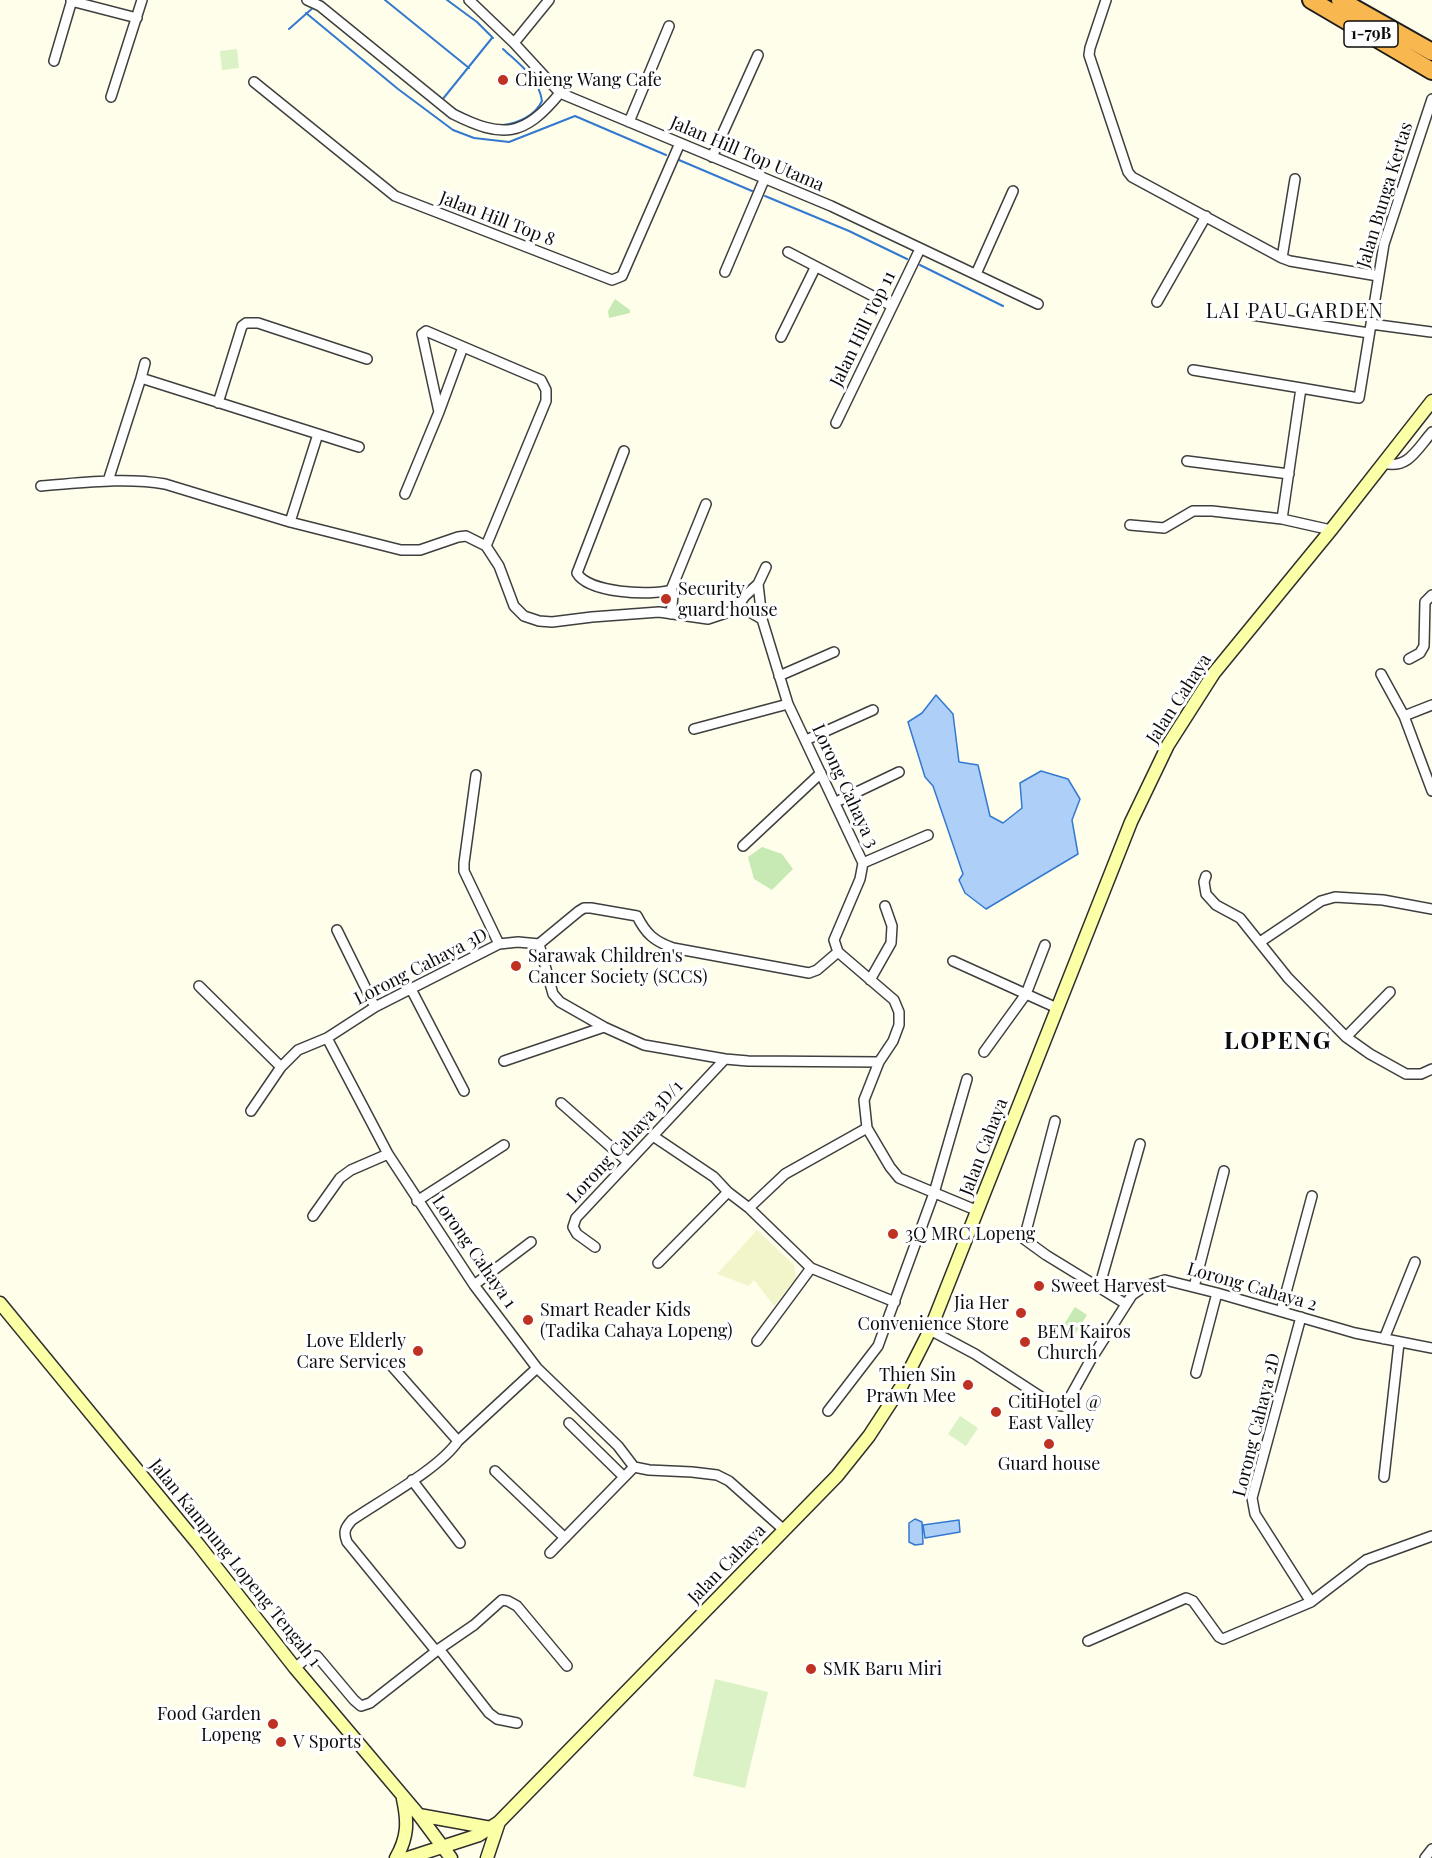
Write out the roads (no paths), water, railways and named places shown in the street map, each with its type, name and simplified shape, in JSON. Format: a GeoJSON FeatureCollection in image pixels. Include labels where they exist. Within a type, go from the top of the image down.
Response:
{"type":"FeatureCollection","features":[{"type":"Feature","properties":{"kind":"highway","name":"1-79B"},"geometry":{"type":"LineString","coordinates":[[1311,0],[1432,72]]}},
{"type":"Feature","properties":{"kind":"highway"},"geometry":{"type":"LineString","coordinates":[[1340,0],[1432,52]]}},
{"type":"Feature","properties":{"kind":"street"},"geometry":{"type":"LineString","coordinates":[[111,98],[142,0]]}},
{"type":"Feature","properties":{"kind":"street"},"geometry":{"type":"LineString","coordinates":[[307,0],[320,6],[453,114],[473,124],[496,130],[519,129],[534,121],[560,93]]}},
{"type":"Feature","properties":{"kind":"street","name":"Jalan Hill Top Utama"},"geometry":{"type":"LineString","coordinates":[[469,0],[560,93],[831,206],[1038,304]]}},
{"type":"Feature","properties":{"kind":"street"},"geometry":{"type":"LineString","coordinates":[[514,44],[549,0]]}},
{"type":"Feature","properties":{"kind":"street"},"geometry":{"type":"LineString","coordinates":[[1106,0],[1089,55],[1128,172],[1137,180],[1282,258],[1378,276]]}},
{"type":"Feature","properties":{"kind":"street"},"geometry":{"type":"LineString","coordinates":[[54,61],[71,1],[137,18]]}},
{"type":"Feature","properties":{"kind":"street"},"geometry":{"type":"LineString","coordinates":[[629,122],[669,26]]}},
{"type":"Feature","properties":{"kind":"street"},"geometry":{"type":"LineString","coordinates":[[712,157],[758,55]]}},
{"type":"Feature","properties":{"kind":"street","name":"Jalan Hill Top 8"},"geometry":{"type":"LineString","coordinates":[[254,82],[395,196],[612,280],[622,276],[680,143]]}},
{"type":"Feature","properties":{"kind":"street","name":"Jalan Bunga Kertas"},"geometry":{"type":"LineString","coordinates":[[1302,388],[1359,398],[1384,244],[1432,99]]}},
{"type":"Feature","properties":{"kind":"street"},"geometry":{"type":"LineString","coordinates":[[1282,258],[1294,179]]}},
{"type":"Feature","properties":{"kind":"street"},"geometry":{"type":"LineString","coordinates":[[725,272],[764,180]]}},
{"type":"Feature","properties":{"kind":"street"},"geometry":{"type":"LineString","coordinates":[[976,274],[1013,191]]}},
{"type":"Feature","properties":{"kind":"street"},"geometry":{"type":"LineString","coordinates":[[1157,303],[1206,216]]}},
{"type":"Feature","properties":{"kind":"street","name":"Jalan Hill Top 11"},"geometry":{"type":"LineString","coordinates":[[836,423],[920,249]]}},
{"type":"Feature","properties":{"kind":"street"},"geometry":{"type":"LineString","coordinates":[[788,252],[892,306]]}},
{"type":"Feature","properties":{"kind":"street"},"geometry":{"type":"LineString","coordinates":[[781,337],[815,268]]}},
{"type":"Feature","properties":{"kind":"street"},"geometry":{"type":"LineString","coordinates":[[1252,315],[1370,329],[1431,333]]}},
{"type":"Feature","properties":{"kind":"street"},"geometry":{"type":"LineString","coordinates":[[218,403],[242,326],[246,323],[258,323],[367,359]]}},
{"type":"Feature","properties":{"kind":"street"},"geometry":{"type":"LineString","coordinates":[[439,412],[422,334],[426,331],[541,380],[546,390],[546,401],[486,546]]}},
{"type":"Feature","properties":{"kind":"street"},"geometry":{"type":"LineString","coordinates":[[405,494],[463,347]]}},
{"type":"Feature","properties":{"kind":"street"},"geometry":{"type":"LineString","coordinates":[[108,481],[146,363]]}},
{"type":"Feature","properties":{"kind":"street"},"geometry":{"type":"LineString","coordinates":[[1193,370],[1302,388],[1282,519]]}},
{"type":"Feature","properties":{"kind":"street"},"geometry":{"type":"LineString","coordinates":[[141,378],[359,447]]}},
{"type":"Feature","properties":{"kind":"street","name":"Jalan Cahaya"},"geometry":{"type":"LineString","coordinates":[[408,1858],[479,1835],[495,1825],[837,1476],[869,1436],[901,1387],[930,1330],[1131,822],[1168,745],[1214,673],[1432,402]]}},
{"type":"Feature","properties":{"kind":"street"},"geometry":{"type":"LineString","coordinates":[[1383,463],[1399,465],[1407,462],[1432,432]]}},
{"type":"Feature","properties":{"kind":"street"},"geometry":{"type":"LineString","coordinates":[[290,522],[318,434]]}},
{"type":"Feature","properties":{"kind":"street"},"geometry":{"type":"LineString","coordinates":[[624,452],[576,573],[580,579],[589,584],[627,592],[667,591],[673,596],[670,614]]}},
{"type":"Feature","properties":{"kind":"street"},"geometry":{"type":"LineString","coordinates":[[1187,461],[1289,474]]}},
{"type":"Feature","properties":{"kind":"street"},"geometry":{"type":"LineString","coordinates":[[40,486],[108,481],[149,481],[290,522],[401,550],[420,550],[466,536],[486,546],[499,566],[514,606],[524,616],[539,621],[552,622],[659,612],[708,619],[745,609],[762,619]]}},
{"type":"Feature","properties":{"kind":"street"},"geometry":{"type":"LineString","coordinates":[[659,612],[706,504]]}},
{"type":"Feature","properties":{"kind":"street"},"geometry":{"type":"LineString","coordinates":[[1131,525],[1164,528],[1193,511],[1204,511],[1282,519],[1331,530]]}},
{"type":"Feature","properties":{"kind":"street"},"geometry":{"type":"LineString","coordinates":[[735,610],[758,584],[766,567]]}},
{"type":"Feature","properties":{"kind":"street","name":"Lorong Cahaya 3"},"geometry":{"type":"LineString","coordinates":[[758,584],[762,619],[788,704],[863,863],[856,890],[836,932],[834,940],[838,952]]}},
{"type":"Feature","properties":{"kind":"street"},"geometry":{"type":"LineString","coordinates":[[1409,659],[1420,652],[1424,646],[1425,602],[1432,595]]}},
{"type":"Feature","properties":{"kind":"street"},"geometry":{"type":"LineString","coordinates":[[779,676],[834,652]]}},
{"type":"Feature","properties":{"kind":"street"},"geometry":{"type":"LineString","coordinates":[[1381,674],[1404,716],[1432,790]]}},
{"type":"Feature","properties":{"kind":"street"},"geometry":{"type":"LineString","coordinates":[[694,729],[788,704]]}},
{"type":"Feature","properties":{"kind":"street"},"geometry":{"type":"LineString","coordinates":[[1404,716],[1432,705]]}},
{"type":"Feature","properties":{"kind":"street"},"geometry":{"type":"LineString","coordinates":[[806,740],[873,710]]}},
{"type":"Feature","properties":{"kind":"street"},"geometry":{"type":"LineString","coordinates":[[836,802],[899,772]]}},
{"type":"Feature","properties":{"kind":"street"},"geometry":{"type":"LineString","coordinates":[[742,846],[822,773]]}},
{"type":"Feature","properties":{"kind":"street"},"geometry":{"type":"LineString","coordinates":[[476,775],[464,864],[465,871],[500,944]]}},
{"type":"Feature","properties":{"kind":"street"},"geometry":{"type":"LineString","coordinates":[[863,863],[928,835]]}},
{"type":"Feature","properties":{"kind":"street"},"geometry":{"type":"LineString","coordinates":[[1206,876],[1206,894],[1216,905],[1240,918],[1288,978],[1346,1036],[1370,1054],[1406,1074],[1420,1074],[1432,1069]]}},
{"type":"Feature","properties":{"kind":"street"},"geometry":{"type":"LineString","coordinates":[[1260,942],[1321,901],[1335,897],[1383,900],[1432,909]]}},
{"type":"Feature","properties":{"kind":"street"},"geometry":{"type":"LineString","coordinates":[[870,980],[891,943],[892,926],[885,906]]}},
{"type":"Feature","properties":{"kind":"street"},"geometry":{"type":"LineString","coordinates":[[879,1062],[725,1059],[644,1045],[604,1027],[560,1002],[553,994],[539,944],[579,911],[591,908],[637,916],[645,931],[656,941],[673,948],[809,973],[817,970],[838,952],[894,1000],[899,1012],[899,1025],[879,1062],[864,1100],[867,1128],[898,1178],[978,1211]]}},
{"type":"Feature","properties":{"kind":"street"},"geometry":{"type":"LineString","coordinates":[[337,930],[375,1007]]}},
{"type":"Feature","properties":{"kind":"street","name":"Lorong Cahaya 3D"},"geometry":{"type":"LineString","coordinates":[[251,1111],[281,1067],[298,1050],[327,1038],[375,1007],[500,944],[518,942],[539,944]]}},
{"type":"Feature","properties":{"kind":"street"},"geometry":{"type":"LineString","coordinates":[[984,1052],[1026,994],[1045,945]]}},
{"type":"Feature","properties":{"kind":"street"},"geometry":{"type":"LineString","coordinates":[[954,961],[1057,1008]]}},
{"type":"Feature","properties":{"kind":"street"},"geometry":{"type":"LineString","coordinates":[[199,986],[281,1067]]}},
{"type":"Feature","properties":{"kind":"street"},"geometry":{"type":"LineString","coordinates":[[411,989],[464,1091]]}},
{"type":"Feature","properties":{"kind":"street"},"geometry":{"type":"LineString","coordinates":[[1346,1036],[1390,992]]}},
{"type":"Feature","properties":{"kind":"street"},"geometry":{"type":"LineString","coordinates":[[504,1061],[604,1027]]}},
{"type":"Feature","properties":{"kind":"street","name":"Lorong Cahaya 1"},"geometry":{"type":"LineString","coordinates":[[327,1038],[388,1154],[474,1285],[537,1368],[618,1446],[634,1467]]}},
{"type":"Feature","properties":{"kind":"street","name":"Lorong Cahaya 3D/1"},"geometry":{"type":"LineString","coordinates":[[595,1247],[577,1234],[573,1227],[576,1218],[725,1059]]}},
{"type":"Feature","properties":{"kind":"street"},"geometry":{"type":"LineString","coordinates":[[828,1411],[878,1346],[934,1193],[967,1079]]}},
{"type":"Feature","properties":{"kind":"street"},"geometry":{"type":"LineString","coordinates":[[561,1103],[628,1162]]}},
{"type":"Feature","properties":{"kind":"street"},"geometry":{"type":"LineString","coordinates":[[1055,1121],[1024,1239],[1036,1249],[1126,1304]]}},
{"type":"Feature","properties":{"kind":"street"},"geometry":{"type":"LineString","coordinates":[[749,1208],[785,1174],[867,1128]]}},
{"type":"Feature","properties":{"kind":"street"},"geometry":{"type":"LineString","coordinates":[[653,1136],[714,1177],[811,1268],[895,1302]]}},
{"type":"Feature","properties":{"kind":"street"},"geometry":{"type":"LineString","coordinates":[[1099,1288],[1140,1144]]}},
{"type":"Feature","properties":{"kind":"street"},"geometry":{"type":"LineString","coordinates":[[417,1201],[504,1145]]}},
{"type":"Feature","properties":{"kind":"street"},"geometry":{"type":"LineString","coordinates":[[313,1216],[340,1178],[351,1170],[388,1154]]}},
{"type":"Feature","properties":{"kind":"street"},"geometry":{"type":"LineString","coordinates":[[1194,1287],[1224,1172]]}},
{"type":"Feature","properties":{"kind":"street"},"geometry":{"type":"LineString","coordinates":[[658,1263],[728,1192]]}},
{"type":"Feature","properties":{"kind":"street"},"geometry":{"type":"LineString","coordinates":[[1281,1311],[1312,1196]]}},
{"type":"Feature","properties":{"kind":"street"},"geometry":{"type":"LineString","coordinates":[[474,1285],[531,1242]]}},
{"type":"Feature","properties":{"kind":"street"},"geometry":{"type":"LineString","coordinates":[[1384,1340],[1415,1262]]}},
{"type":"Feature","properties":{"kind":"street"},"geometry":{"type":"LineString","coordinates":[[757,1341],[811,1268]]}},
{"type":"Feature","properties":{"kind":"street","name":"Lorong Cahaya 2"},"geometry":{"type":"LineString","coordinates":[[930,1330],[975,1354],[1052,1404],[1061,1406],[1069,1399],[1132,1295],[1145,1286],[1165,1280],[1384,1340],[1432,1348]]}},
{"type":"Feature","properties":{"kind":"street"},"geometry":{"type":"LineString","coordinates":[[1196,1373],[1217,1293]]}},
{"type":"Feature","properties":{"kind":"street","name":"Jalan Kampung Lopeng Tengah 1"},"geometry":{"type":"LineString","coordinates":[[0,1303],[452,1858]]}},
{"type":"Feature","properties":{"kind":"street","name":"Lorong Cahaya 2D"},"geometry":{"type":"LineString","coordinates":[[1301,1317],[1263,1454],[1252,1498],[1252,1507],[1311,1602]]}},
{"type":"Feature","properties":{"kind":"street"},"geometry":{"type":"LineString","coordinates":[[1384,1477],[1399,1343]]}},
{"type":"Feature","properties":{"kind":"street"},"geometry":{"type":"LineString","coordinates":[[390,1364],[458,1441]]}},
{"type":"Feature","properties":{"kind":"street"},"geometry":{"type":"LineString","coordinates":[[516,1724],[497,1719],[489,1713],[347,1542],[344,1535],[345,1527],[351,1520],[451,1451],[458,1441],[537,1368]]}},
{"type":"Feature","properties":{"kind":"street"},"geometry":{"type":"LineString","coordinates":[[569,1424],[623,1476]]}},
{"type":"Feature","properties":{"kind":"street"},"geometry":{"type":"LineString","coordinates":[[550,1553],[634,1467],[717,1475],[729,1481],[784,1530]]}},
{"type":"Feature","properties":{"kind":"street"},"geometry":{"type":"LineString","coordinates":[[495,1471],[565,1538]]}},
{"type":"Feature","properties":{"kind":"street"},"geometry":{"type":"LineString","coordinates":[[412,1480],[460,1543]]}},
{"type":"Feature","properties":{"kind":"street"},"geometry":{"type":"LineString","coordinates":[[1088,1641],[1186,1598],[1193,1601],[1223,1639],[1311,1602],[1366,1560],[1432,1536]]}},
{"type":"Feature","properties":{"kind":"street"},"geometry":{"type":"LineString","coordinates":[[295,1668],[309,1656],[317,1656],[361,1706],[369,1703],[474,1624],[502,1600],[517,1606],[567,1666]]}},
{"type":"Feature","properties":{"kind":"street"},"geometry":{"type":"LineString","coordinates":[[396,1858],[407,1833],[408,1820],[402,1796]]}},
{"type":"Feature","properties":{"kind":"street"},"geometry":{"type":"LineString","coordinates":[[418,1815],[495,1825],[487,1858]]}},
{"type":"Feature","properties":{"kind":"street"},"geometry":{"type":"LineString","coordinates":[[1425,1858],[1432,1849]]}},
{"type":"Feature","properties":{"kind":"water"},"geometry":{"type":"Polygon","coordinates":[[[936,695],[953,714],[959,762],[978,765],[990,816],[1003,823],[1022,808],[1020,783],[1041,771],[1068,779],[1080,799],[1072,820],[1078,854],[986,909],[965,893],[959,880],[963,874],[933,786],[925,777],[908,722],[922,713],[936,695]]]}},
{"type":"Feature","properties":{"kind":"water"},"geometry":{"type":"Polygon","coordinates":[[[915,1519],[922,1522],[923,1544],[915,1545],[909,1542],[909,1523],[915,1519]]]}},
{"type":"Feature","properties":{"kind":"water"},"geometry":{"type":"Polygon","coordinates":[[[959,1520],[960,1532],[925,1538],[923,1525],[959,1520]]]}},
{"type":"Feature","properties":{"kind":"waterway"},"geometry":{"type":"LineString","coordinates":[[385,0],[469,68]]}},
{"type":"Feature","properties":{"kind":"waterway"},"geometry":{"type":"LineString","coordinates":[[447,0],[477,22],[493,38]]}},
{"type":"Feature","properties":{"kind":"waterway"},"geometry":{"type":"LineString","coordinates":[[289,29],[315,6]]}},
{"type":"Feature","properties":{"kind":"waterway"},"geometry":{"type":"LineString","coordinates":[[306,13],[398,89],[453,130],[474,138],[509,142],[575,116],[666,155]]}},
{"type":"Feature","properties":{"kind":"waterway"},"geometry":{"type":"LineString","coordinates":[[442,100],[492,38]]}},
{"type":"Feature","properties":{"kind":"waterway"},"geometry":{"type":"LineString","coordinates":[[503,49],[533,78],[542,101],[526,118],[503,125]]}},
{"type":"Feature","properties":{"kind":"waterway"},"geometry":{"type":"LineString","coordinates":[[452,108],[474,119]]}},
{"type":"Feature","properties":{"kind":"waterway"},"geometry":{"type":"LineString","coordinates":[[679,160],[752,191]]}},
{"type":"Feature","properties":{"kind":"waterway"},"geometry":{"type":"LineString","coordinates":[[765,196],[849,231],[907,259]]}},
{"type":"Feature","properties":{"kind":"waterway"},"geometry":{"type":"LineString","coordinates":[[920,265],[1003,306]]}},
{"type":"Feature","properties":{"kind":"place","name":"Chieng Wang Cafe"},"geometry":{"type":"Point","coordinates":[503,80]}},
{"type":"Feature","properties":{"kind":"place","name":"Security guard house"},"geometry":{"type":"Point","coordinates":[666,599]}},
{"type":"Feature","properties":{"kind":"place","name":"Sarawak Children's Cancer Society (SCCS)"},"geometry":{"type":"Point","coordinates":[516,966]}},
{"type":"Feature","properties":{"kind":"place","name":"3Q MRC Lopeng"},"geometry":{"type":"Point","coordinates":[893,1234]}},
{"type":"Feature","properties":{"kind":"place","name":"Sweet Harvest"},"geometry":{"type":"Point","coordinates":[1039,1286]}},
{"type":"Feature","properties":{"kind":"place","name":"Jia Her Convenience Store"},"geometry":{"type":"Point","coordinates":[1021,1313]}},
{"type":"Feature","properties":{"kind":"place","name":"Smart Reader Kids (Tadika Cahaya Lopeng)"},"geometry":{"type":"Point","coordinates":[528,1320]}},
{"type":"Feature","properties":{"kind":"place","name":"BEM Kairos Church"},"geometry":{"type":"Point","coordinates":[1025,1342]}},
{"type":"Feature","properties":{"kind":"place","name":"Love Elderly Care Services"},"geometry":{"type":"Point","coordinates":[418,1351]}},
{"type":"Feature","properties":{"kind":"place","name":"Thien Sin Prawn Mee"},"geometry":{"type":"Point","coordinates":[968,1385]}},
{"type":"Feature","properties":{"kind":"place","name":"CitiHotel @ East Valley"},"geometry":{"type":"Point","coordinates":[996,1412]}},
{"type":"Feature","properties":{"kind":"place","name":"Guard house"},"geometry":{"type":"Point","coordinates":[1049,1444]}},
{"type":"Feature","properties":{"kind":"place","name":"SMK Baru Miri"},"geometry":{"type":"Point","coordinates":[811,1669]}},
{"type":"Feature","properties":{"kind":"place","name":"Food Garden Lopeng"},"geometry":{"type":"Point","coordinates":[273,1724]}},
{"type":"Feature","properties":{"kind":"place","name":"V Sports"},"geometry":{"type":"Point","coordinates":[281,1742]}},
{"type":"Feature","properties":{"kind":"district","name":"LAI PAU GARDEN"},"geometry":{"type":"Point","coordinates":[1295,312]}},
{"type":"Feature","properties":{"kind":"district","name":"LOPENG"},"geometry":{"type":"Point","coordinates":[1278,1042]}}]}
